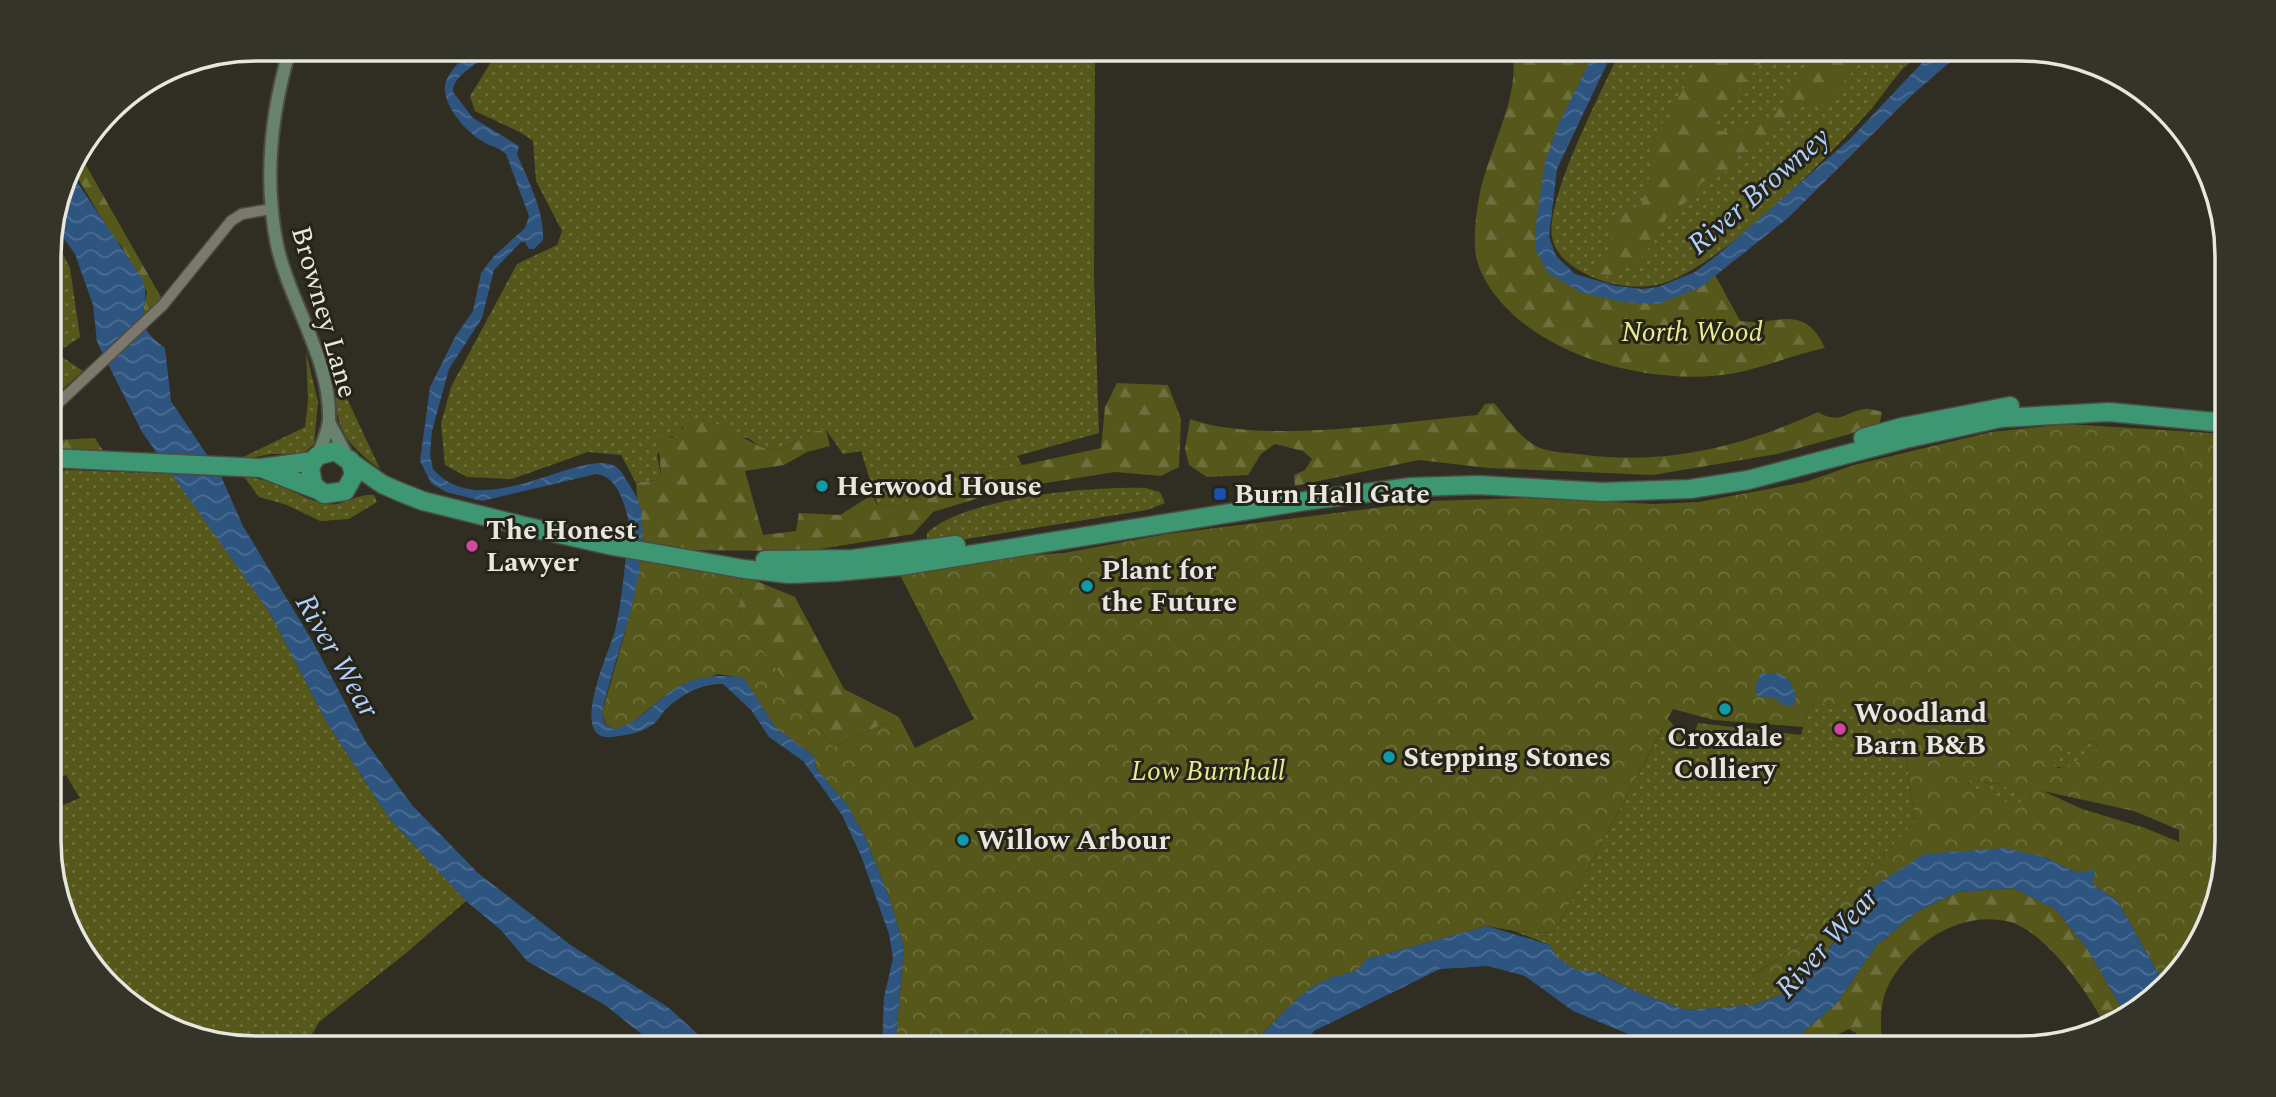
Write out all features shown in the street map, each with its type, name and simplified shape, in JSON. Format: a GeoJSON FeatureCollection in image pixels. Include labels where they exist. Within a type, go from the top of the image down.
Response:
{"type":"FeatureCollection","features":[{"type":"Feature","properties":{"kind":"highway"},"geometry":{"type":"LineString","coordinates":[[701,561],[788,561],[878,556],[1404,476],[1509,475],[1641,480],[1690,477],[1771,464],[1902,427],[1987,408],[2053,401],[2143,402],[2215,411]]}},
{"type":"Feature","properties":{"kind":"highway"},"geometry":{"type":"LineString","coordinates":[[62,458],[261,468],[315,458],[335,450],[382,484],[423,501],[613,546],[789,574],[900,566],[1270,506],[1411,487],[1478,485],[1602,492],[1690,489],[1748,480],[1905,439],[2001,418],[2109,412],[2215,422]]}},
{"type":"Feature","properties":{"kind":"highway"},"geometry":{"type":"LineString","coordinates":[[315,458],[310,479],[318,490]]}},
{"type":"Feature","properties":{"kind":"highway"},"geometry":{"type":"LineString","coordinates":[[349,458],[354,470],[351,485]]}},
{"type":"Feature","properties":{"kind":"highway"},"geometry":{"type":"LineString","coordinates":[[261,468],[331,495],[351,485],[382,484]]}},
{"type":"Feature","properties":{"kind":"main road","name":"Browney Lane"},"geometry":{"type":"LineString","coordinates":[[286,61],[278,88],[272,134],[271,209],[284,274],[325,381],[329,422]]}},
{"type":"Feature","properties":{"kind":"main road"},"geometry":{"type":"LineString","coordinates":[[329,422],[349,458]]}},
{"type":"Feature","properties":{"kind":"main road"},"geometry":{"type":"LineString","coordinates":[[315,458],[329,422]]}},
{"type":"Feature","properties":{"kind":"street"},"geometry":{"type":"LineString","coordinates":[[62,400],[167,300],[231,221],[242,214],[271,209]]}},
{"type":"Feature","properties":{"kind":"green space"},"geometry":{"type":"Polygon","coordinates":[[[492,61],[1095,61],[1094,277],[1099,433],[1017,456],[1022,465],[981,474],[900,505],[878,506],[861,451],[843,454],[826,430],[814,431],[779,451],[761,447],[748,438],[682,427],[681,435],[677,438],[670,436],[657,455],[661,475],[656,480],[636,483],[621,455],[588,452],[512,479],[467,477],[445,465],[441,424],[451,387],[517,264],[557,245],[562,231],[536,181],[533,141],[475,111],[470,96],[492,61]]]}},
{"type":"Feature","properties":{"kind":"green space","name":"North Wood"},"geometry":{"type":"Polygon","coordinates":[[[1513,61],[1596,61],[1554,151],[1542,234],[1565,274],[1645,296],[1713,271],[1740,321],[1798,320],[1817,334],[1825,348],[1735,373],[1690,377],[1620,368],[1585,357],[1553,342],[1523,323],[1499,300],[1481,272],[1475,245],[1479,198],[1508,103],[1513,61]]]}},
{"type":"Feature","properties":{"kind":"green space"},"geometry":{"type":"Polygon","coordinates":[[[1615,61],[1913,61],[1822,162],[1770,211],[1688,272],[1654,286],[1619,285],[1597,279],[1573,266],[1555,248],[1552,237],[1553,219],[1558,196],[1566,170],[1615,61]]]}},
{"type":"Feature","properties":{"kind":"green space"},"geometry":{"type":"Polygon","coordinates":[[[1701,61],[1763,61],[1717,115],[1714,130],[1721,131],[1748,126],[1772,114],[1784,100],[1801,69],[1826,61],[1860,63],[1825,104],[1800,106],[1755,147],[1740,153],[1732,169],[1701,183],[1686,202],[1667,217],[1652,245],[1635,264],[1599,280],[1594,273],[1611,250],[1612,220],[1618,208],[1641,207],[1652,172],[1649,154],[1653,138],[1701,61]]]}},
{"type":"Feature","properties":{"kind":"green space"},"geometry":{"type":"Polygon","coordinates":[[[85,163],[162,299],[142,317],[147,292],[121,245],[115,241],[79,180],[85,163]]]}},
{"type":"Feature","properties":{"kind":"green space"},"geometry":{"type":"Polygon","coordinates":[[[62,252],[70,268],[80,337],[64,348],[62,346],[62,252]]]}},
{"type":"Feature","properties":{"kind":"green space"},"geometry":{"type":"Polygon","coordinates":[[[306,352],[318,402],[314,444],[303,454],[271,454],[235,461],[305,427],[308,401],[306,352]]]}},
{"type":"Feature","properties":{"kind":"green space"},"geometry":{"type":"Polygon","coordinates":[[[62,357],[83,371],[62,390],[62,357]]]}},
{"type":"Feature","properties":{"kind":"green space"},"geometry":{"type":"Polygon","coordinates":[[[337,377],[380,469],[357,450],[342,430],[336,407],[337,377]]]}},
{"type":"Feature","properties":{"kind":"green space"},"geometry":{"type":"Polygon","coordinates":[[[1117,383],[1168,385],[1181,419],[1179,467],[1161,476],[1115,472],[1008,489],[933,512],[913,534],[807,551],[678,550],[641,543],[636,483],[656,480],[661,475],[658,438],[677,438],[687,421],[717,424],[761,447],[779,451],[814,431],[826,430],[830,446],[807,452],[784,465],[745,471],[763,535],[796,531],[799,513],[840,515],[872,495],[878,506],[900,505],[981,474],[1101,448],[1105,407],[1117,383]]]}},
{"type":"Feature","properties":{"kind":"green space"},"geometry":{"type":"Polygon","coordinates":[[[1494,403],[1535,446],[1559,452],[1616,457],[1676,455],[1705,450],[1762,434],[1818,412],[1838,418],[1864,409],[1882,412],[1879,426],[1777,454],[1653,475],[1488,468],[1419,460],[1295,486],[1294,475],[1305,470],[1312,459],[1303,451],[1275,444],[1261,454],[1248,475],[1207,477],[1189,465],[1185,449],[1190,419],[1220,427],[1255,430],[1331,429],[1477,415],[1485,404],[1494,403]]]}},
{"type":"Feature","properties":{"kind":"green space","name":"Low Burnhall"},"geometry":{"type":"Polygon","coordinates":[[[2067,424],[2215,433],[2214,854],[2211,879],[2200,915],[2189,938],[2160,976],[2118,902],[2076,872],[2044,857],[1924,854],[1854,913],[1820,961],[1789,992],[1751,976],[1796,947],[1915,822],[1906,757],[1893,718],[1816,702],[1807,713],[1803,727],[1714,720],[1673,709],[1554,933],[1514,931],[1487,926],[1368,959],[1353,972],[1314,986],[1260,1035],[896,1036],[904,947],[889,897],[866,839],[848,806],[816,768],[814,756],[775,727],[743,678],[718,674],[663,697],[628,726],[613,729],[605,723],[602,713],[624,636],[639,558],[742,575],[739,617],[833,747],[899,717],[915,748],[974,719],[900,575],[1030,555],[1064,553],[1167,534],[1431,501],[1525,498],[1654,504],[1699,502],[1805,482],[1854,465],[1991,432],[2067,424]],[[2095,740],[2052,759],[2052,766],[2059,768],[2082,760],[2085,754],[2098,749],[2095,740]],[[1968,780],[1969,786],[2006,802],[2027,802],[2031,797],[1998,784],[1968,780]],[[2043,791],[2082,809],[2145,828],[2179,842],[2179,830],[2134,811],[2043,791]]]}},
{"type":"Feature","properties":{"kind":"green space"},"geometry":{"type":"Polygon","coordinates":[[[95,438],[103,451],[62,451],[62,440],[95,438]]]}},
{"type":"Feature","properties":{"kind":"green space"},"geometry":{"type":"Polygon","coordinates":[[[62,471],[174,474],[270,613],[326,721],[389,818],[466,901],[405,954],[319,1022],[311,1036],[256,1036],[218,1032],[182,1021],[159,1010],[118,979],[87,938],[76,915],[68,891],[61,841],[61,806],[80,798],[66,775],[61,777],[62,471]]]}},
{"type":"Feature","properties":{"kind":"green space"},"geometry":{"type":"Polygon","coordinates":[[[244,477],[266,481],[327,504],[339,504],[368,495],[374,495],[377,502],[349,519],[320,521],[287,505],[259,497],[244,477]]]}},
{"type":"Feature","properties":{"kind":"green space"},"geometry":{"type":"Polygon","coordinates":[[[1146,488],[1160,492],[1165,503],[1147,510],[935,544],[927,541],[927,533],[945,521],[999,502],[1063,492],[1146,488]]]}},
{"type":"Feature","properties":{"kind":"green space"},"geometry":{"type":"Polygon","coordinates":[[[742,575],[795,597],[844,689],[899,717],[833,747],[739,617],[742,575]]]}},
{"type":"Feature","properties":{"kind":"green space"},"geometry":{"type":"Polygon","coordinates":[[[1816,702],[1894,718],[1906,758],[1915,822],[1796,947],[1752,975],[1789,992],[1753,1005],[1686,1010],[1637,992],[1597,972],[1576,971],[1556,956],[1550,945],[1514,931],[1554,933],[1668,719],[1685,739],[1695,731],[1698,723],[1801,735],[1807,713],[1816,702]]]}},
{"type":"Feature","properties":{"kind":"green space"},"geometry":{"type":"Polygon","coordinates":[[[2095,740],[2098,749],[2082,760],[2064,767],[2052,766],[2051,759],[2095,740]]]}},
{"type":"Feature","properties":{"kind":"green space"},"geometry":{"type":"Polygon","coordinates":[[[1968,780],[1998,784],[2031,797],[2027,802],[2005,802],[1969,786],[1968,780]]]}},
{"type":"Feature","properties":{"kind":"green space"},"geometry":{"type":"Polygon","coordinates":[[[2013,888],[2055,909],[2087,948],[2121,1007],[2101,1018],[2077,980],[2037,937],[2010,922],[1974,920],[1940,932],[1925,942],[1899,969],[1883,999],[1882,1035],[1857,1035],[1849,1029],[1836,1035],[1799,1035],[1836,1004],[1876,946],[1918,911],[1958,892],[2013,888]]]}},
{"type":"Feature","properties":{"kind":"water"},"geometry":{"type":"Polygon","coordinates":[[[460,61],[479,61],[462,74],[454,85],[453,92],[473,118],[519,146],[517,154],[538,207],[543,240],[534,249],[529,249],[525,242],[521,242],[494,270],[482,318],[449,369],[432,431],[430,455],[433,469],[455,485],[481,490],[509,487],[589,464],[609,464],[622,473],[640,505],[641,560],[630,612],[602,713],[604,723],[613,729],[628,724],[672,691],[691,681],[721,676],[744,678],[775,727],[814,756],[816,768],[848,806],[866,839],[889,897],[904,947],[896,1036],[882,1036],[884,997],[893,958],[889,934],[861,856],[842,815],[803,761],[769,737],[751,710],[723,684],[699,688],[685,694],[666,709],[654,724],[638,732],[611,737],[598,734],[592,725],[595,692],[618,619],[630,530],[627,513],[616,487],[604,476],[596,474],[482,501],[446,492],[431,483],[420,461],[430,387],[455,337],[473,311],[481,273],[494,256],[525,228],[529,216],[506,154],[468,130],[449,105],[445,87],[460,61]]]}},
{"type":"Feature","properties":{"kind":"water"},"geometry":{"type":"Polygon","coordinates":[[[1590,61],[1608,61],[1557,169],[1549,237],[1556,256],[1575,274],[1616,286],[1642,289],[1658,287],[1695,272],[1720,253],[1850,139],[1924,61],[1951,61],[1912,95],[1788,218],[1701,287],[1658,304],[1623,302],[1582,293],[1548,273],[1536,251],[1535,230],[1545,162],[1559,123],[1590,61]]]}},
{"type":"Feature","properties":{"kind":"water"},"geometry":{"type":"Polygon","coordinates":[[[76,181],[143,280],[143,322],[153,338],[165,348],[171,401],[221,476],[243,526],[313,642],[366,742],[412,805],[478,873],[572,946],[669,1008],[700,1036],[644,1036],[605,1005],[527,961],[501,930],[466,901],[389,818],[326,721],[270,613],[142,432],[97,342],[93,305],[75,254],[63,237],[68,206],[76,181]]]}},
{"type":"Feature","properties":{"kind":"water"},"geometry":{"type":"Polygon","coordinates":[[[1761,673],[1777,673],[1789,679],[1796,696],[1793,706],[1783,705],[1774,698],[1757,696],[1755,687],[1761,673]]]}},
{"type":"Feature","properties":{"kind":"water"},"geometry":{"type":"Polygon","coordinates":[[[2005,848],[2044,857],[2076,872],[2095,870],[2093,884],[2118,902],[2160,976],[2121,1007],[2087,948],[2055,909],[2013,888],[1958,892],[1918,911],[1876,946],[1836,1004],[1799,1035],[1631,1035],[1573,1011],[1525,976],[1488,966],[1440,969],[1314,1031],[1311,1035],[1261,1035],[1314,986],[1332,977],[1353,972],[1367,959],[1487,926],[1550,945],[1556,956],[1576,970],[1596,972],[1637,992],[1686,1010],[1753,1005],[1789,992],[1820,961],[1874,886],[1924,854],[2005,848]]]}},
{"type":"Feature","properties":{"kind":"place","name":"Herwood House"},"geometry":{"type":"Point","coordinates":[822,486]}},
{"type":"Feature","properties":{"kind":"place","name":"Burn Hall Gate"},"geometry":{"type":"Point","coordinates":[1220,494]}},
{"type":"Feature","properties":{"kind":"place","name":"The Honest Lawyer"},"geometry":{"type":"Point","coordinates":[472,546]}},
{"type":"Feature","properties":{"kind":"place","name":"Plant for the Future"},"geometry":{"type":"Point","coordinates":[1087,586]}},
{"type":"Feature","properties":{"kind":"place","name":"Croxdale Colliery"},"geometry":{"type":"Point","coordinates":[1725,709]}},
{"type":"Feature","properties":{"kind":"place","name":"Woodland Barn B&B"},"geometry":{"type":"Point","coordinates":[1840,729]}},
{"type":"Feature","properties":{"kind":"place","name":"Stepping Stones"},"geometry":{"type":"Point","coordinates":[1389,757]}},
{"type":"Feature","properties":{"kind":"place","name":"Willow Arbour"},"geometry":{"type":"Point","coordinates":[963,840]}},
{"type":"Feature","properties":{"kind":"water label","name":"River Browney"},"geometry":{"type":"Point","coordinates":[1759,191]}},
{"type":"Feature","properties":{"kind":"water label","name":"River Wear"},"geometry":{"type":"Point","coordinates":[337,656]}},
{"type":"Feature","properties":{"kind":"water label","name":"River Wear"},"geometry":{"type":"Point","coordinates":[1827,943]}}]}
